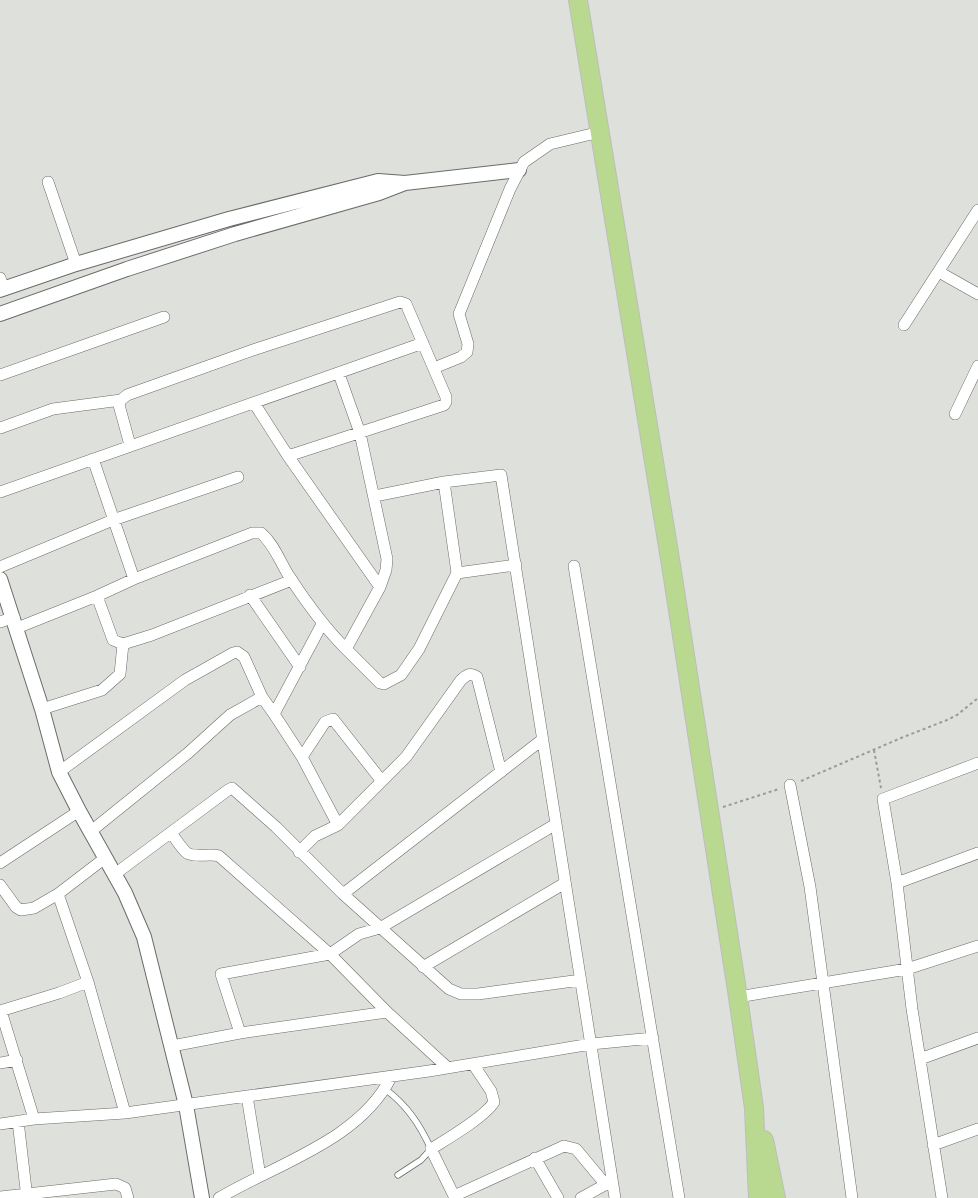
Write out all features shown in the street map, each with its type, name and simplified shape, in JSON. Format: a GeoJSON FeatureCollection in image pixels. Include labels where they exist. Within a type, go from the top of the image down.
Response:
{"type":"FeatureCollection","features":[{"type":"Feature","properties":{"kind":"main road"},"geometry":{"type":"LineString","coordinates":[[578,0],[671,565],[738,997],[754,1108],[758,1198]]}},
{"type":"Feature","properties":{"kind":"main road"},"geometry":{"type":"LineString","coordinates":[[754,1108],[763,1138],[776,1198]]}},
{"type":"Feature","properties":{"kind":"street"},"geometry":{"type":"LineString","coordinates":[[434,368],[461,357],[467,352],[468,344],[459,314],[510,189],[524,162],[550,144],[600,132]]}},
{"type":"Feature","properties":{"kind":"street"},"geometry":{"type":"LineString","coordinates":[[1,286],[300,200],[378,181],[405,183],[520,170]]}},
{"type":"Feature","properties":{"kind":"street"},"geometry":{"type":"LineString","coordinates":[[48,182],[76,264]]}},
{"type":"Feature","properties":{"kind":"street"},"geometry":{"type":"LineString","coordinates":[[0,314],[220,238],[379,193],[405,183]]}},
{"type":"Feature","properties":{"kind":"street"},"geometry":{"type":"LineString","coordinates":[[904,325],[978,210]]}},
{"type":"Feature","properties":{"kind":"street"},"geometry":{"type":"LineString","coordinates":[[939,272],[978,294]]}},
{"type":"Feature","properties":{"kind":"street"},"geometry":{"type":"LineString","coordinates":[[130,446],[119,405],[121,400],[126,395],[400,302],[406,304],[446,397],[446,402],[444,405],[288,456]]}},
{"type":"Feature","properties":{"kind":"street"},"geometry":{"type":"LineString","coordinates":[[0,375],[164,317]]}},
{"type":"Feature","properties":{"kind":"street"},"geometry":{"type":"LineString","coordinates":[[0,492],[339,374],[423,343]]}},
{"type":"Feature","properties":{"kind":"street"},"geometry":{"type":"LineString","coordinates":[[955,414],[978,366]]}},
{"type":"Feature","properties":{"kind":"street"},"geometry":{"type":"LineString","coordinates":[[339,374],[360,433],[375,496],[387,559],[386,570],[380,587],[346,649]]}},
{"type":"Feature","properties":{"kind":"street"},"geometry":{"type":"LineString","coordinates":[[0,428],[54,410],[121,400]]}},
{"type":"Feature","properties":{"kind":"street"},"geometry":{"type":"LineString","coordinates":[[254,403],[288,456],[380,587]]}},
{"type":"Feature","properties":{"kind":"street"},"geometry":{"type":"LineString","coordinates":[[93,459],[134,578]]}},
{"type":"Feature","properties":{"kind":"street"},"geometry":{"type":"LineString","coordinates":[[375,496],[444,482],[502,475],[591,1044],[609,1183],[615,1198]]}},
{"type":"Feature","properties":{"kind":"street"},"geometry":{"type":"LineString","coordinates":[[0,567],[113,520],[238,477]]}},
{"type":"Feature","properties":{"kind":"street"},"geometry":{"type":"LineString","coordinates":[[0,622],[15,622],[97,596],[134,578],[256,532],[261,533],[267,538],[292,580],[322,624],[380,683],[387,683],[401,675],[419,649],[458,572],[444,482]]}},
{"type":"Feature","properties":{"kind":"street"},"geometry":{"type":"LineString","coordinates":[[458,572],[516,565]]}},
{"type":"Feature","properties":{"kind":"street"},"geometry":{"type":"LineString","coordinates":[[574,566],[679,1198]]}},
{"type":"Feature","properties":{"kind":"street"},"geometry":{"type":"LineString","coordinates":[[0,579],[15,622],[60,772],[78,812],[115,874],[135,913],[144,937],[186,1104],[202,1198]]}},
{"type":"Feature","properties":{"kind":"street"},"geometry":{"type":"LineString","coordinates":[[97,596],[113,640],[123,644],[152,635],[292,580]]}},
{"type":"Feature","properties":{"kind":"street"},"geometry":{"type":"LineString","coordinates":[[250,596],[300,666]]}},
{"type":"Feature","properties":{"kind":"street"},"geometry":{"type":"LineString","coordinates":[[274,714],[322,624]]}},
{"type":"Feature","properties":{"kind":"street"},"geometry":{"type":"LineString","coordinates":[[42,709],[102,690],[120,674],[123,644]]}},
{"type":"Feature","properties":{"kind":"street"},"geometry":{"type":"LineString","coordinates":[[60,772],[186,680],[237,652],[244,656],[262,697],[302,757],[338,825]]}},
{"type":"Feature","properties":{"kind":"street"},"geometry":{"type":"LineString","coordinates":[[299,852],[315,836],[338,825],[381,780],[406,757],[461,680],[467,674],[473,674],[477,677],[501,772]]}},
{"type":"Feature","properties":{"kind":"street"},"geometry":{"type":"LineString","coordinates":[[90,832],[188,753],[230,715],[262,697]]}},
{"type":"Feature","properties":{"kind":"street"},"geometry":{"type":"LineString","coordinates":[[302,757],[325,722],[333,719],[381,780]]}},
{"type":"Feature","properties":{"kind":"street"},"geometry":{"type":"LineString","coordinates":[[343,894],[543,739]]}},
{"type":"Feature","properties":{"kind":"street"},"geometry":{"type":"LineString","coordinates":[[942,1198],[907,969],[897,883],[883,800],[978,763]]}},
{"type":"Feature","properties":{"kind":"street"},"geometry":{"type":"LineString","coordinates":[[790,785],[810,887],[852,1198]]}},
{"type":"Feature","properties":{"kind":"street"},"geometry":{"type":"LineString","coordinates":[[115,874],[232,788],[276,827],[299,852],[343,894],[449,989],[466,995],[581,980]]}},
{"type":"Feature","properties":{"kind":"street"},"geometry":{"type":"LineString","coordinates":[[0,863],[78,812]]}},
{"type":"Feature","properties":{"kind":"street"},"geometry":{"type":"LineString","coordinates":[[240,1033],[221,974],[330,954],[360,934],[380,928],[556,824]]}},
{"type":"Feature","properties":{"kind":"street"},"geometry":{"type":"LineString","coordinates":[[171,832],[187,852],[191,854],[213,854],[219,856],[330,954],[387,1012],[448,1068]]}},
{"type":"Feature","properties":{"kind":"street"},"geometry":{"type":"LineString","coordinates":[[897,883],[978,853]]}},
{"type":"Feature","properties":{"kind":"street"},"geometry":{"type":"LineString","coordinates":[[0,885],[16,907],[21,910],[34,908],[58,894],[105,858]]}},
{"type":"Feature","properties":{"kind":"street"},"geometry":{"type":"LineString","coordinates":[[423,967],[565,883]]}},
{"type":"Feature","properties":{"kind":"street"},"geometry":{"type":"LineString","coordinates":[[58,894],[88,982],[125,1113]]}},
{"type":"Feature","properties":{"kind":"street"},"geometry":{"type":"LineString","coordinates":[[738,997],[907,969],[978,946]]}},
{"type":"Feature","properties":{"kind":"street"},"geometry":{"type":"LineString","coordinates":[[34,1119],[1,1011],[59,993],[88,982]]}},
{"type":"Feature","properties":{"kind":"street"},"geometry":{"type":"LineString","coordinates":[[172,1046],[240,1033],[387,1012]]}},
{"type":"Feature","properties":{"kind":"street"},"geometry":{"type":"LineString","coordinates":[[0,1124],[34,1119],[125,1113],[391,1077],[591,1044],[653,1038]]}},
{"type":"Feature","properties":{"kind":"street"},"geometry":{"type":"LineString","coordinates":[[920,1059],[978,1038]]}},
{"type":"Feature","properties":{"kind":"street"},"geometry":{"type":"LineString","coordinates":[[0,1063],[17,1060]]}},
{"type":"Feature","properties":{"kind":"street"},"geometry":{"type":"LineString","coordinates":[[473,1064],[491,1091],[494,1102],[490,1108],[465,1127],[431,1149],[454,1197],[560,1146],[572,1147],[609,1183]]}},
{"type":"Feature","properties":{"kind":"street"},"geometry":{"type":"LineString","coordinates":[[219,1198],[330,1138],[354,1121],[385,1088],[391,1077]]}},
{"type":"Feature","properties":{"kind":"street"},"geometry":{"type":"LineString","coordinates":[[247,1096],[260,1176]]}},
{"type":"Feature","properties":{"kind":"street"},"geometry":{"type":"LineString","coordinates":[[18,1121],[26,1196]]}},
{"type":"Feature","properties":{"kind":"street"},"geometry":{"type":"LineString","coordinates":[[933,1145],[978,1129]]}},
{"type":"Feature","properties":{"kind":"street"},"geometry":{"type":"LineString","coordinates":[[535,1158],[558,1198]]}},
{"type":"Feature","properties":{"kind":"street"},"geometry":{"type":"LineString","coordinates":[[581,1198],[609,1183]]}},
{"type":"Feature","properties":{"kind":"street"},"geometry":{"type":"LineString","coordinates":[[0,1197],[76,1193],[116,1184],[125,1188],[128,1198]]}},
{"type":"Feature","properties":{"kind":"lane"},"geometry":{"type":"LineString","coordinates":[[385,1088],[408,1109],[422,1129],[431,1149],[421,1160],[398,1174]]}},
{"type":"Feature","properties":{"kind":"path"},"geometry":{"type":"LineString","coordinates":[[708,811],[790,785],[947,720],[958,714],[978,698]]}},
{"type":"Feature","properties":{"kind":"path"},"geometry":{"type":"LineString","coordinates":[[874,750],[883,800]]}}]}
